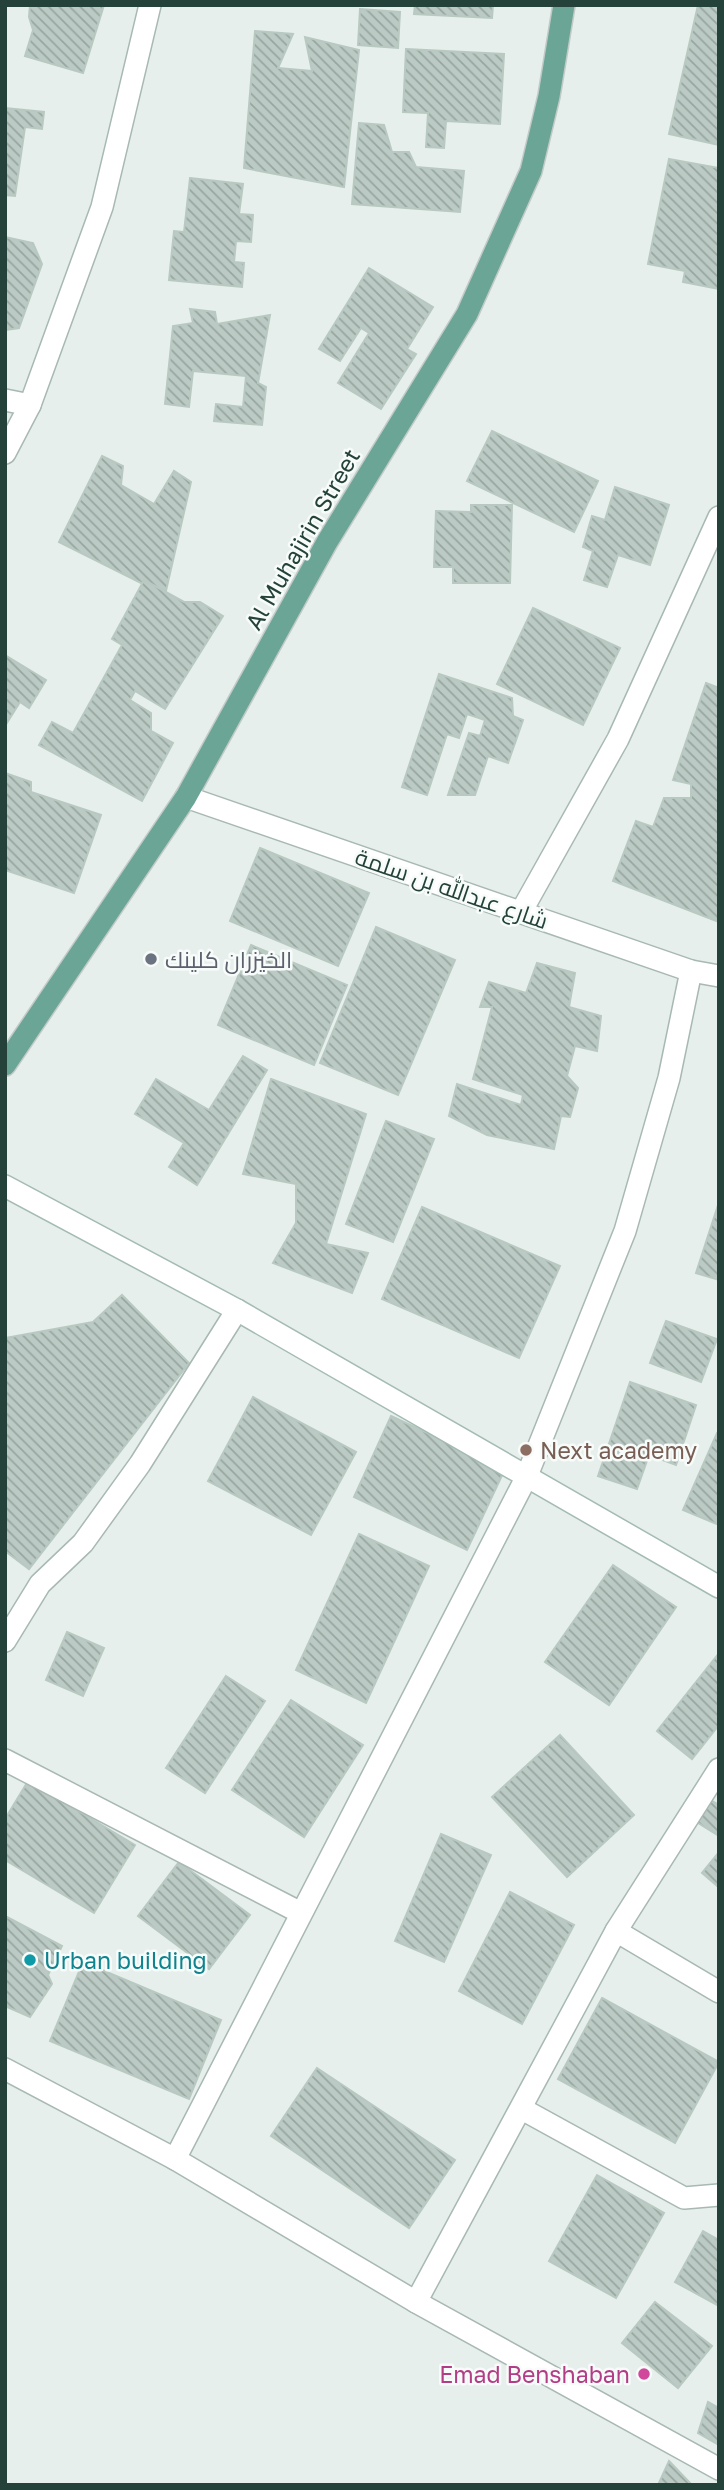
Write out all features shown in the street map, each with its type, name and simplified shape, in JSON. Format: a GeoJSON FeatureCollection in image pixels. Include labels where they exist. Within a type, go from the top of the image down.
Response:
{"type":"FeatureCollection","features":[{"type":"Feature","properties":{"kind":"main road","name":"Al Muhajirin Street"},"geometry":{"type":"LineString","coordinates":[[5,1065],[186,797],[327,542],[467,314],[531,171],[549,96],[565,5]]}},
{"type":"Feature","properties":{"kind":"street"},"geometry":{"type":"LineString","coordinates":[[5,453],[30,405],[102,207],[150,5]]}},
{"type":"Feature","properties":{"kind":"street"},"geometry":{"type":"LineString","coordinates":[[5,400],[30,405]]}},
{"type":"Feature","properties":{"kind":"street"},"geometry":{"type":"LineString","coordinates":[[521,912],[618,739],[719,517]]}},
{"type":"Feature","properties":{"kind":"street","name":"شارع عبدالله بن سلمة"},"geometry":{"type":"LineString","coordinates":[[186,797],[691,971],[719,976]]}},
{"type":"Feature","properties":{"kind":"street"},"geometry":{"type":"LineString","coordinates":[[176,2159],[526,1478],[625,1231],[669,1078],[691,971]]}},
{"type":"Feature","properties":{"kind":"street"},"geometry":{"type":"LineString","coordinates":[[5,1186],[237,1310],[719,1587]]}},
{"type":"Feature","properties":{"kind":"street"},"geometry":{"type":"LineString","coordinates":[[5,1641],[40,1584],[83,1543],[140,1464],[237,1310]]}},
{"type":"Feature","properties":{"kind":"street"},"geometry":{"type":"LineString","coordinates":[[5,1760],[301,1913]]}},
{"type":"Feature","properties":{"kind":"street"},"geometry":{"type":"LineString","coordinates":[[416,2302],[616,1931],[719,1769]]}},
{"type":"Feature","properties":{"kind":"street"},"geometry":{"type":"LineString","coordinates":[[616,1931],[719,1992]]}},
{"type":"Feature","properties":{"kind":"street"},"geometry":{"type":"LineString","coordinates":[[5,2069],[176,2159],[416,2302],[719,2469]]}},
{"type":"Feature","properties":{"kind":"street"},"geometry":{"type":"LineString","coordinates":[[522,2109],[684,2198],[719,2195]]}},
{"type":"Feature","properties":{"kind":"building"},"geometry":{"type":"Polygon","coordinates":[[[30,5],[104,5],[83,73],[25,56],[33,30],[29,17],[30,5]]]}},
{"type":"Feature","properties":{"kind":"building"},"geometry":{"type":"Polygon","coordinates":[[[415,5],[493,5],[492,18],[414,14],[415,5]]]}},
{"type":"Feature","properties":{"kind":"building"},"geometry":{"type":"Polygon","coordinates":[[[698,5],[719,5],[719,145],[669,134],[698,5]]]}},
{"type":"Feature","properties":{"kind":"building"},"geometry":{"type":"Polygon","coordinates":[[[360,9],[400,12],[398,48],[358,45],[360,9]]]}},
{"type":"Feature","properties":{"kind":"building"},"geometry":{"type":"Polygon","coordinates":[[[255,31],[293,34],[278,68],[312,71],[305,37],[359,50],[344,187],[244,168],[255,31]]]}},
{"type":"Feature","properties":{"kind":"building"},"geometry":{"type":"Polygon","coordinates":[[[406,49],[504,54],[500,124],[446,121],[444,148],[426,147],[428,113],[403,112],[406,49]]]}},
{"type":"Feature","properties":{"kind":"building"},"geometry":{"type":"Polygon","coordinates":[[[5,108],[44,112],[42,129],[25,127],[15,196],[5,195],[5,108]]]}},
{"type":"Feature","properties":{"kind":"building"},"geometry":{"type":"Polygon","coordinates":[[[359,123],[384,125],[392,152],[409,152],[416,167],[464,171],[460,212],[352,204],[359,123]]]}},
{"type":"Feature","properties":{"kind":"building"},"geometry":{"type":"Polygon","coordinates":[[[669,159],[719,168],[719,289],[683,282],[685,271],[648,264],[669,159]]]}},
{"type":"Feature","properties":{"kind":"building"},"geometry":{"type":"Polygon","coordinates":[[[190,178],[243,184],[239,214],[253,215],[251,242],[236,241],[234,262],[244,263],[242,287],[169,280],[174,231],[184,232],[190,178]]]}},
{"type":"Feature","properties":{"kind":"building"},"geometry":{"type":"Polygon","coordinates":[[[5,237],[33,243],[42,264],[19,328],[5,330],[5,237]]]}},
{"type":"Feature","properties":{"kind":"building"},"geometry":{"type":"Polygon","coordinates":[[[369,268],[433,307],[407,349],[416,354],[381,409],[338,383],[369,333],[361,328],[340,361],[319,349],[369,268]]]}},
{"type":"Feature","properties":{"kind":"building"},"geometry":{"type":"Polygon","coordinates":[[[190,309],[215,312],[217,324],[270,315],[258,383],[266,387],[262,425],[214,421],[216,404],[243,407],[246,376],[193,371],[189,407],[165,404],[173,326],[193,323],[190,309]]]}},
{"type":"Feature","properties":{"kind":"building"},"geometry":{"type":"Polygon","coordinates":[[[492,431],[598,481],[574,532],[467,481],[492,431]]]}},
{"type":"Feature","properties":{"kind":"building"},"geometry":{"type":"Polygon","coordinates":[[[102,456],[123,466],[121,485],[154,504],[174,471],[191,482],[165,595],[59,542],[102,456]]]}},
{"type":"Feature","properties":{"kind":"building"},"geometry":{"type":"Polygon","coordinates":[[[615,487],[669,505],[650,565],[618,555],[607,587],[584,580],[593,551],[583,547],[592,516],[605,520],[615,487]]]}},
{"type":"Feature","properties":{"kind":"building"},"geometry":{"type":"Polygon","coordinates":[[[471,505],[512,505],[510,583],[453,583],[453,567],[434,567],[436,511],[471,512],[471,505]]]}},
{"type":"Feature","properties":{"kind":"building"},"geometry":{"type":"Polygon","coordinates":[[[144,580],[184,602],[200,602],[223,616],[165,709],[135,691],[130,700],[151,713],[151,731],[173,743],[142,801],[39,745],[52,722],[73,733],[122,645],[112,639],[144,580]]]}},
{"type":"Feature","properties":{"kind":"building"},"geometry":{"type":"Polygon","coordinates":[[[533,608],[620,648],[583,725],[497,684],[533,608]]]}},
{"type":"Feature","properties":{"kind":"building"},"geometry":{"type":"Polygon","coordinates":[[[5,655],[46,680],[29,708],[20,702],[5,726],[5,655]]]}},
{"type":"Feature","properties":{"kind":"building"},"geometry":{"type":"Polygon","coordinates":[[[439,674],[512,698],[513,716],[523,720],[508,763],[488,756],[475,795],[448,795],[469,733],[480,736],[485,720],[467,714],[459,738],[447,734],[427,795],[402,787],[439,674]]]}},
{"type":"Feature","properties":{"kind":"building"},"geometry":{"type":"Polygon","coordinates":[[[706,683],[719,688],[719,922],[613,881],[636,821],[653,827],[664,798],[691,798],[691,784],[673,780],[706,683]]]}},
{"type":"Feature","properties":{"kind":"building"},"geometry":{"type":"Polygon","coordinates":[[[5,773],[31,782],[31,792],[101,815],[74,893],[5,870],[5,773]]]}},
{"type":"Feature","properties":{"kind":"building"},"geometry":{"type":"Polygon","coordinates":[[[260,848],[369,893],[338,966],[230,921],[260,848]]]}},
{"type":"Feature","properties":{"kind":"building"},"geometry":{"type":"Polygon","coordinates":[[[376,927],[455,960],[398,1095],[320,1063],[376,927]]]}},
{"type":"Feature","properties":{"kind":"building"},"geometry":{"type":"Polygon","coordinates":[[[251,945],[347,985],[314,1065],[218,1025],[251,945]]]}},
{"type":"Feature","properties":{"kind":"building"},"geometry":{"type":"Polygon","coordinates":[[[537,963],[575,973],[569,1007],[601,1016],[597,1051],[575,1046],[567,1076],[578,1088],[570,1117],[561,1116],[554,1149],[487,1135],[449,1116],[457,1084],[521,1105],[523,1095],[473,1079],[492,1007],[480,1007],[489,982],[526,993],[537,963]]]}},
{"type":"Feature","properties":{"kind":"building"},"geometry":{"type":"Polygon","coordinates":[[[243,1056],[267,1070],[197,1185],[169,1167],[184,1143],[135,1114],[156,1079],[209,1110],[243,1056]]]}},
{"type":"Feature","properties":{"kind":"building"},"geometry":{"type":"Polygon","coordinates":[[[271,1079],[366,1114],[326,1244],[368,1253],[352,1293],[273,1263],[296,1223],[296,1184],[243,1174],[271,1079]]]}},
{"type":"Feature","properties":{"kind":"building"},"geometry":{"type":"Polygon","coordinates":[[[386,1121],[434,1139],[393,1242],[346,1224],[386,1121]]]}},
{"type":"Feature","properties":{"kind":"building"},"geometry":{"type":"Polygon","coordinates":[[[719,1202],[719,1280],[696,1273],[719,1202]]]}},
{"type":"Feature","properties":{"kind":"building"},"geometry":{"type":"Polygon","coordinates":[[[422,1207],[560,1266],[519,1358],[382,1299],[422,1207]]]}},
{"type":"Feature","properties":{"kind":"building"},"geometry":{"type":"Polygon","coordinates":[[[122,1295],[189,1363],[29,1569],[5,1551],[5,1338],[93,1322],[122,1295]]]}},
{"type":"Feature","properties":{"kind":"building"},"geometry":{"type":"Polygon","coordinates":[[[666,1321],[717,1339],[701,1382],[650,1363],[666,1321]]]}},
{"type":"Feature","properties":{"kind":"building"},"geometry":{"type":"Polygon","coordinates":[[[630,1382],[696,1405],[676,1465],[649,1455],[637,1489],[598,1476],[630,1382]]]}},
{"type":"Feature","properties":{"kind":"building"},"geometry":{"type":"Polygon","coordinates":[[[253,1397],[356,1452],[311,1535],[208,1481],[253,1397]]]}},
{"type":"Feature","properties":{"kind":"building"},"geometry":{"type":"Polygon","coordinates":[[[391,1416],[505,1469],[467,1550],[354,1497],[391,1416]]]}},
{"type":"Feature","properties":{"kind":"building"},"geometry":{"type":"Polygon","coordinates":[[[717,1433],[719,1434],[719,1525],[683,1510],[717,1433]]]}},
{"type":"Feature","properties":{"kind":"building"},"geometry":{"type":"Polygon","coordinates":[[[359,1534],[429,1566],[366,1703],[296,1670],[359,1534]]]}},
{"type":"Feature","properties":{"kind":"building"},"geometry":{"type":"Polygon","coordinates":[[[613,1565],[676,1607],[609,1705],[545,1662],[613,1565]]]}},
{"type":"Feature","properties":{"kind":"building"},"geometry":{"type":"Polygon","coordinates":[[[67,1632],[104,1648],[83,1696],[46,1680],[67,1632]]]}},
{"type":"Feature","properties":{"kind":"building"},"geometry":{"type":"Polygon","coordinates":[[[719,1653],[719,1725],[692,1759],[657,1731],[719,1653]]]}},
{"type":"Feature","properties":{"kind":"building"},"geometry":{"type":"Polygon","coordinates":[[[226,1676],[265,1701],[205,1793],[166,1768],[226,1676]]]}},
{"type":"Feature","properties":{"kind":"building"},"geometry":{"type":"Polygon","coordinates":[[[291,1700],[363,1745],[304,1837],[232,1790],[291,1700]]]}},
{"type":"Feature","properties":{"kind":"building"},"geometry":{"type":"Polygon","coordinates":[[[560,1735],[634,1815],[567,1877],[492,1797],[560,1735]]]}},
{"type":"Feature","properties":{"kind":"building"},"geometry":{"type":"Polygon","coordinates":[[[28,1781],[135,1845],[94,1913],[5,1860],[5,1819],[28,1781]]]}},
{"type":"Feature","properties":{"kind":"building"},"geometry":{"type":"Polygon","coordinates":[[[704,1796],[719,1805],[719,1836],[690,1818],[704,1796]]]}},
{"type":"Feature","properties":{"kind":"building"},"geometry":{"type":"Polygon","coordinates":[[[441,1834],[491,1855],[444,1962],[395,1941],[441,1834]]]}},
{"type":"Feature","properties":{"kind":"building"},"geometry":{"type":"Polygon","coordinates":[[[719,1852],[719,1884],[717,1886],[702,1873],[719,1852]]]}},
{"type":"Feature","properties":{"kind":"building"},"geometry":{"type":"Polygon","coordinates":[[[179,1862],[250,1915],[209,1969],[138,1916],[179,1862]]]}},
{"type":"Feature","properties":{"kind":"building"},"geometry":{"type":"Polygon","coordinates":[[[510,1892],[574,1925],[522,2024],[459,1991],[510,1892]]]}},
{"type":"Feature","properties":{"kind":"building","name":"Urban building"},"geometry":{"type":"Polygon","coordinates":[[[5,1916],[62,1946],[48,1975],[52,1984],[30,2017],[5,2006],[5,1916]]]}},
{"type":"Feature","properties":{"kind":"building"},"geometry":{"type":"Polygon","coordinates":[[[83,1962],[221,2020],[189,2099],[50,2041],[83,1962]]]}},
{"type":"Feature","properties":{"kind":"building"},"geometry":{"type":"Polygon","coordinates":[[[602,1998],[719,2062],[675,2143],[558,2079],[602,1998]]]}},
{"type":"Feature","properties":{"kind":"building"},"geometry":{"type":"Polygon","coordinates":[[[317,2068],[455,2160],[409,2228],[271,2136],[317,2068]]]}},
{"type":"Feature","properties":{"kind":"building"},"geometry":{"type":"Polygon","coordinates":[[[597,2175],[664,2213],[616,2298],[549,2261],[597,2175]]]}},
{"type":"Feature","properties":{"kind":"building"},"geometry":{"type":"Polygon","coordinates":[[[703,2231],[719,2240],[719,2306],[675,2282],[703,2231]]]}},
{"type":"Feature","properties":{"kind":"building"},"geometry":{"type":"Polygon","coordinates":[[[655,2302],[712,2346],[678,2388],[622,2343],[655,2302]]]}},
{"type":"Feature","properties":{"kind":"building"},"geometry":{"type":"Polygon","coordinates":[[[708,2402],[719,2408],[719,2445],[698,2433],[708,2402]]]}},
{"type":"Feature","properties":{"kind":"building"},"geometry":{"type":"Polygon","coordinates":[[[669,2461],[692,2485],[658,2485],[669,2461]]]}},
{"type":"Feature","properties":{"kind":"place","name":"الخيزران كلينك"},"geometry":{"type":"Point","coordinates":[151,959]}},
{"type":"Feature","properties":{"kind":"place","name":"Next academy"},"geometry":{"type":"Point","coordinates":[526,1450]}},
{"type":"Feature","properties":{"kind":"place","name":"Urban building"},"geometry":{"type":"Point","coordinates":[30,1960]}},
{"type":"Feature","properties":{"kind":"place","name":"Emad Benshaban"},"geometry":{"type":"Point","coordinates":[644,2374]}}]}
